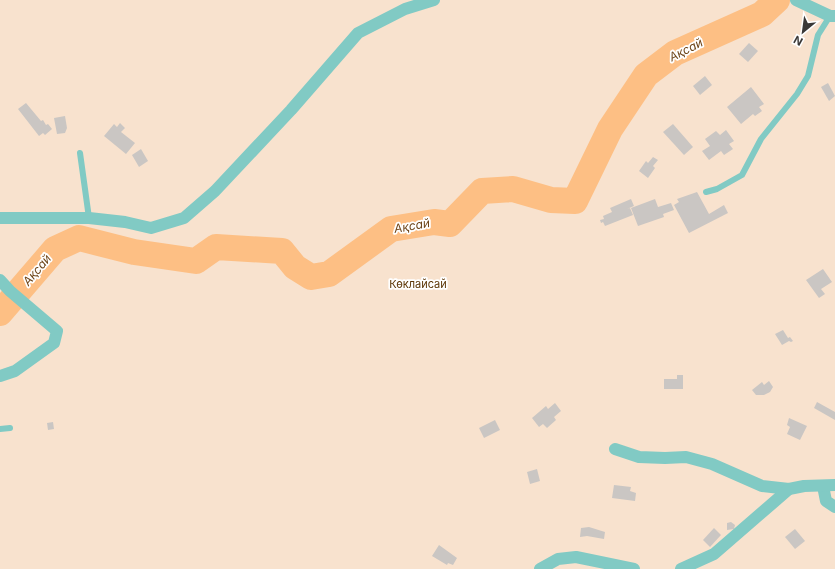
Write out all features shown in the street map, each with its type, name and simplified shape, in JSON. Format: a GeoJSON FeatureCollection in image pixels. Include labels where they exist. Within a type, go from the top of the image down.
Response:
{"type":"FeatureCollection","features":[{"type":"Feature","properties":{"kind":"street"},"geometry":{"type":"LineString","coordinates":[[0,218],[88,218],[125,222],[151,228],[184,218],[215,191],[292,110],[358,33],[405,9],[434,0]]}},
{"type":"Feature","properties":{"kind":"street"},"geometry":{"type":"LineString","coordinates":[[800,1],[833,16]]}},
{"type":"Feature","properties":{"kind":"street"},"geometry":{"type":"LineString","coordinates":[[0,280],[10,291],[57,331],[54,343],[16,371],[0,376]]}},
{"type":"Feature","properties":{"kind":"street"},"geometry":{"type":"LineString","coordinates":[[615,449],[639,456],[665,458],[686,457],[712,464],[762,486],[789,489],[804,486],[829,485],[826,501],[835,506]]}},
{"type":"Feature","properties":{"kind":"street"},"geometry":{"type":"LineString","coordinates":[[681,569],[714,554],[789,489]]}},
{"type":"Feature","properties":{"kind":"street"},"geometry":{"type":"LineString","coordinates":[[540,569],[558,559],[576,557],[634,569]]}},
{"type":"Feature","properties":{"kind":"lane"},"geometry":{"type":"LineString","coordinates":[[706,192],[717,189],[742,175],[762,139],[797,94],[808,76],[818,35],[833,16]]}},
{"type":"Feature","properties":{"kind":"lane"},"geometry":{"type":"LineString","coordinates":[[80,153],[88,218]]}},
{"type":"Feature","properties":{"kind":"lane"},"geometry":{"type":"LineString","coordinates":[[0,429],[10,428]]}},
{"type":"Feature","properties":{"kind":"green space","name":"Көклайсай"},"geometry":{"type":"Polygon","coordinates":[[[0,0],[835,0],[835,569],[0,569],[0,0]]]}},
{"type":"Feature","properties":{"kind":"building"},"geometry":{"type":"Polygon","coordinates":[[[749,43],[758,51],[748,62],[739,54],[749,43]]]}},
{"type":"Feature","properties":{"kind":"building"},"geometry":{"type":"Polygon","coordinates":[[[705,76],[712,85],[700,95],[693,86],[705,76]]]}},
{"type":"Feature","properties":{"kind":"building"},"geometry":{"type":"Polygon","coordinates":[[[828,83],[835,96],[829,101],[821,87],[828,83]]]}},
{"type":"Feature","properties":{"kind":"building"},"geometry":{"type":"Polygon","coordinates":[[[751,87],[764,104],[759,107],[762,111],[755,116],[753,114],[741,124],[727,107],[751,87]]]}},
{"type":"Feature","properties":{"kind":"building"},"geometry":{"type":"Polygon","coordinates":[[[26,103],[41,121],[43,120],[46,125],[48,124],[52,129],[45,135],[43,133],[39,136],[18,109],[26,103]]]}},
{"type":"Feature","properties":{"kind":"building"},"geometry":{"type":"Polygon","coordinates":[[[65,116],[67,128],[65,133],[57,134],[54,118],[65,116]]]}},
{"type":"Feature","properties":{"kind":"building"},"geometry":{"type":"Polygon","coordinates":[[[120,123],[125,128],[121,132],[135,143],[126,154],[104,136],[114,124],[117,127],[120,123]]]}},
{"type":"Feature","properties":{"kind":"building"},"geometry":{"type":"Polygon","coordinates":[[[673,124],[693,147],[684,155],[663,132],[673,124]]]}},
{"type":"Feature","properties":{"kind":"building"},"geometry":{"type":"Polygon","coordinates":[[[726,130],[734,141],[729,144],[733,149],[724,155],[721,151],[709,160],[702,151],[710,146],[705,139],[716,131],[720,135],[726,130]]]}},
{"type":"Feature","properties":{"kind":"building"},"geometry":{"type":"Polygon","coordinates":[[[141,149],[148,161],[139,167],[132,155],[141,149]]]}},
{"type":"Feature","properties":{"kind":"building"},"geometry":{"type":"Polygon","coordinates":[[[653,157],[658,160],[653,166],[655,168],[648,178],[639,171],[646,161],[648,163],[653,157]]]}},
{"type":"Feature","properties":{"kind":"building"},"geometry":{"type":"Polygon","coordinates":[[[697,192],[709,214],[724,205],[728,213],[689,233],[674,205],[679,202],[677,199],[697,192]]]}},
{"type":"Feature","properties":{"kind":"building"},"geometry":{"type":"Polygon","coordinates":[[[631,199],[634,206],[627,209],[630,208],[633,215],[605,226],[603,222],[601,223],[600,220],[604,219],[603,216],[612,212],[610,208],[631,199]]]}},
{"type":"Feature","properties":{"kind":"building"},"geometry":{"type":"Polygon","coordinates":[[[655,199],[658,207],[671,203],[674,210],[663,214],[664,217],[638,226],[631,208],[655,199]]]}},
{"type":"Feature","properties":{"kind":"building"},"geometry":{"type":"Polygon","coordinates":[[[823,269],[832,282],[821,289],[825,294],[819,298],[806,280],[823,269]]]}},
{"type":"Feature","properties":{"kind":"building"},"geometry":{"type":"Polygon","coordinates":[[[783,330],[788,338],[790,337],[793,341],[789,341],[782,345],[775,334],[783,330]]]}},
{"type":"Feature","properties":{"kind":"building"},"geometry":{"type":"Polygon","coordinates":[[[677,375],[683,375],[683,389],[664,389],[664,379],[677,379],[677,375]]]}},
{"type":"Feature","properties":{"kind":"building"},"geometry":{"type":"Polygon","coordinates":[[[769,381],[773,387],[770,392],[764,395],[756,395],[752,390],[762,382],[764,385],[769,381]]]}},
{"type":"Feature","properties":{"kind":"building"},"geometry":{"type":"Polygon","coordinates":[[[817,402],[835,412],[835,420],[814,408],[817,402]]]}},
{"type":"Feature","properties":{"kind":"building"},"geometry":{"type":"Polygon","coordinates":[[[555,403],[561,411],[554,417],[556,420],[547,428],[543,424],[539,427],[532,418],[546,406],[548,409],[555,403]]]}},
{"type":"Feature","properties":{"kind":"building"},"geometry":{"type":"Polygon","coordinates":[[[789,418],[807,426],[800,440],[787,434],[790,427],[787,425],[789,418]]]}},
{"type":"Feature","properties":{"kind":"building"},"geometry":{"type":"Polygon","coordinates":[[[495,420],[500,430],[484,438],[479,428],[495,420]]]}},
{"type":"Feature","properties":{"kind":"building"},"geometry":{"type":"Polygon","coordinates":[[[53,422],[54,429],[48,430],[47,423],[53,422]]]}},
{"type":"Feature","properties":{"kind":"building"},"geometry":{"type":"Polygon","coordinates":[[[537,469],[540,481],[530,484],[527,472],[537,469]]]}},
{"type":"Feature","properties":{"kind":"building"},"geometry":{"type":"Polygon","coordinates":[[[614,485],[631,487],[630,491],[636,493],[635,501],[612,498],[614,485]]]}},
{"type":"Feature","properties":{"kind":"building"},"geometry":{"type":"Polygon","coordinates":[[[731,522],[735,525],[734,529],[727,530],[727,523],[731,522]]]}},
{"type":"Feature","properties":{"kind":"building"},"geometry":{"type":"Polygon","coordinates":[[[589,527],[605,532],[604,539],[587,536],[580,537],[581,528],[589,527]]]}},
{"type":"Feature","properties":{"kind":"building"},"geometry":{"type":"Polygon","coordinates":[[[714,528],[721,535],[710,547],[703,540],[714,528]]]}},
{"type":"Feature","properties":{"kind":"building"},"geometry":{"type":"Polygon","coordinates":[[[795,529],[805,541],[795,549],[785,537],[795,529]]]}},
{"type":"Feature","properties":{"kind":"building"},"geometry":{"type":"Polygon","coordinates":[[[439,545],[457,558],[453,565],[448,563],[447,565],[432,556],[439,545]]]}},
{"type":"Feature","properties":{"kind":"waterway","name":"Ақсай"},"geometry":{"type":"LineString","coordinates":[[0,313],[55,249],[79,238],[134,252],[196,261],[216,247],[282,251],[295,267],[311,277],[329,274],[391,229],[434,222],[450,224],[482,191],[513,189],[551,200],[575,201],[610,129],[646,75],[675,53],[762,14],[777,0]]}}]}
